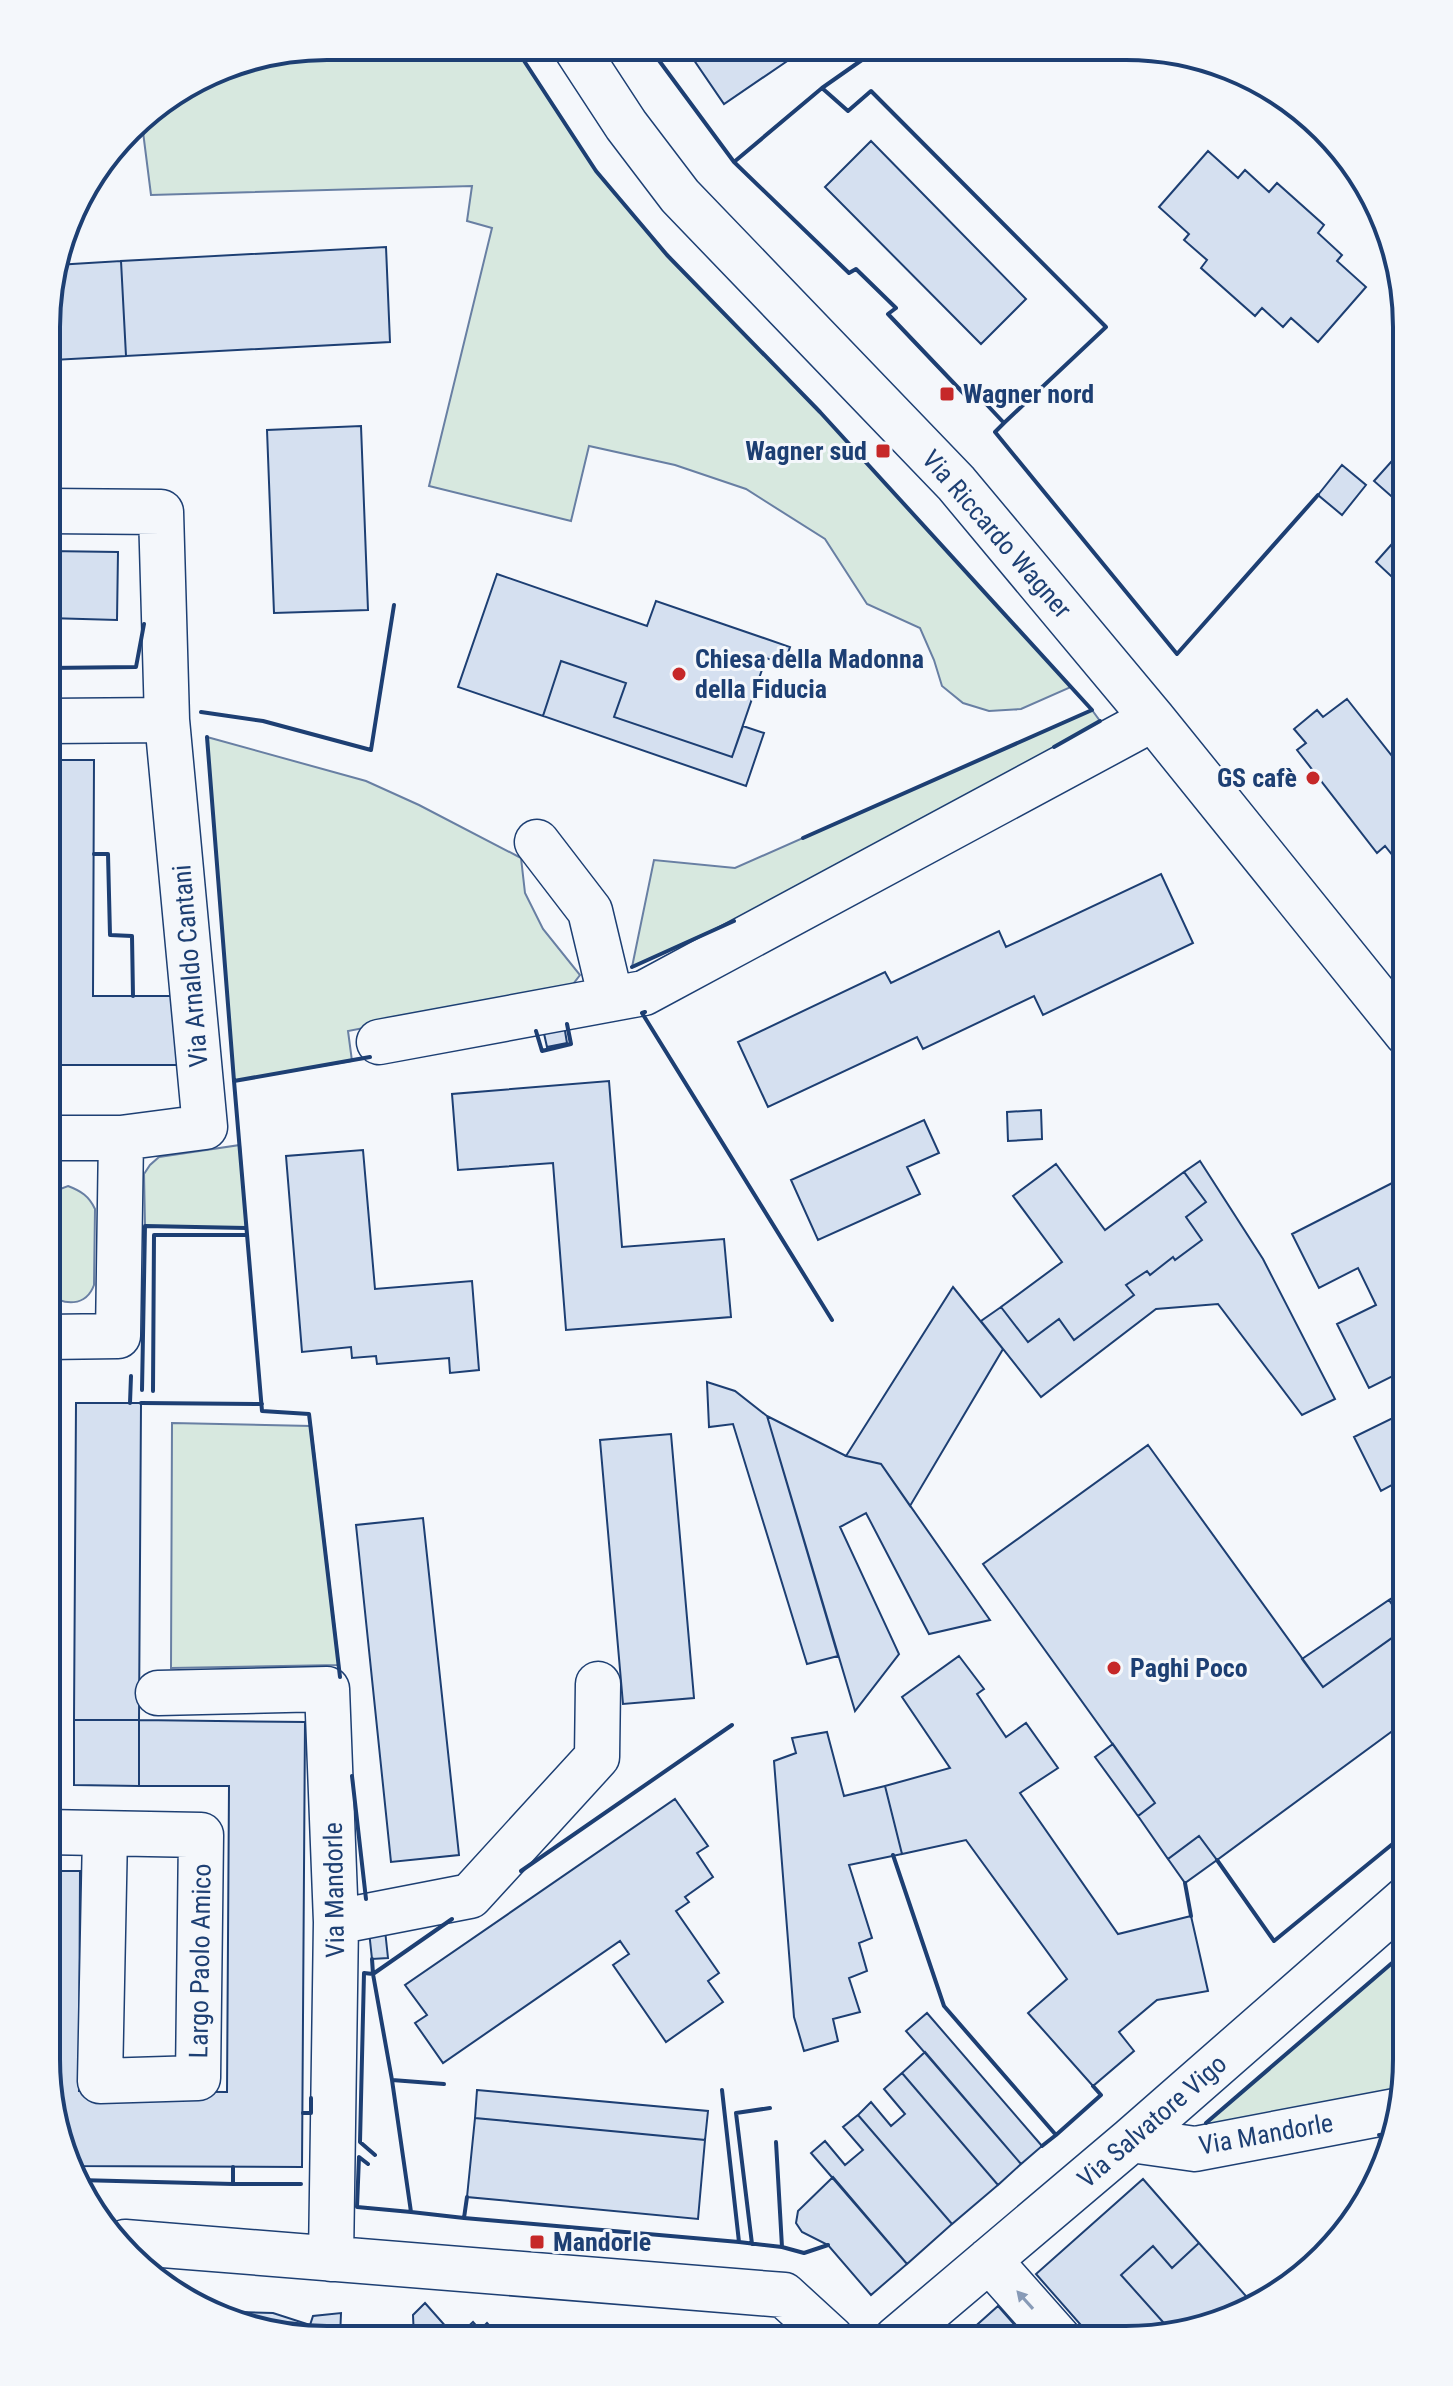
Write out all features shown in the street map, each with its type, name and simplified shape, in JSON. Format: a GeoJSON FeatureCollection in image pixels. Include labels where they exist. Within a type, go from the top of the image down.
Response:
{"type":"FeatureCollection","features":[{"type":"Feature","properties":{"kind":"street","name":"Via Riccardo Wagner"},"geometry":{"type":"LineString","coordinates":[[584,60],[626,125],[680,196],[956,483],[1153,719],[1393,1016]]}},
{"type":"Feature","properties":{"kind":"street"},"geometry":{"type":"LineString","coordinates":[[60,511],[161,512],[167,720],[60,721]]}},
{"type":"Feature","properties":{"kind":"street"},"geometry":{"type":"LineString","coordinates":[[379,1042],[644,993],[1153,719]]}},
{"type":"Feature","properties":{"kind":"street","name":"Via Arnaldo Cantani"},"geometry":{"type":"LineString","coordinates":[[121,1138],[205,1127],[167,720]]}},
{"type":"Feature","properties":{"kind":"street"},"geometry":{"type":"LineString","coordinates":[[537,842],[590,911],[611,999]]}},
{"type":"Feature","properties":{"kind":"street"},"geometry":{"type":"LineString","coordinates":[[60,1138],[121,1138],[118,1336],[60,1337]]}},
{"type":"Feature","properties":{"kind":"street"},"geometry":{"type":"LineString","coordinates":[[336,1922],[470,1896],[597,1757],[598,1684]]}},
{"type":"Feature","properties":{"kind":"street","name":"Via Mandorle"},"geometry":{"type":"LineString","coordinates":[[158,1693],[327,1689],[336,1922],[331,2259]]}},
{"type":"Feature","properties":{"kind":"street"},"geometry":{"type":"LineString","coordinates":[[60,1832],[105,1834]]}},
{"type":"Feature","properties":{"kind":"street","name":"Largo Paolo Amico"},"geometry":{"type":"LineString","coordinates":[[105,1834],[201,1835],[198,2078],[100,2081],[105,1834]]}},
{"type":"Feature","properties":{"kind":"street","name":"Via Salvatore Vigo"},"geometry":{"type":"LineString","coordinates":[[911,2326],[1131,2140],[1392,1911]]}},
{"type":"Feature","properties":{"kind":"street","name":"Via Mandorle"},"geometry":{"type":"LineString","coordinates":[[1131,2140],[1195,2149],[1388,2112]]}},
{"type":"Feature","properties":{"kind":"street"},"geometry":{"type":"LineString","coordinates":[[133,2243],[784,2295],[818,2326]]}},
{"type":"Feature","properties":{"kind":"street"},"geometry":{"type":"LineString","coordinates":[[989,2260],[1048,2326]]}},
{"type":"Feature","properties":{"kind":"shaded area"},"geometry":{"type":"Polygon","coordinates":[[[327,60],[523,60],[596,171],[667,255],[820,412],[1071,687],[1021,709],[989,711],[963,703],[942,686],[920,628],[867,604],[825,539],[746,489],[675,465],[589,446],[571,521],[429,486],[492,228],[467,221],[472,186],[151,195],[143,134],[178,105],[241,74],[292,62],[327,60]]]}},
{"type":"Feature","properties":{"kind":"shaded area"},"geometry":{"type":"Polygon","coordinates":[[[1092,710],[1100,721],[838,873],[632,967],[654,860],[735,868],[1092,710]]]}},
{"type":"Feature","properties":{"kind":"shaded area"},"geometry":{"type":"Polygon","coordinates":[[[207,737],[366,781],[521,858],[525,893],[543,929],[580,975],[570,988],[348,1031],[352,1061],[234,1081],[207,737]]]}},
{"type":"Feature","properties":{"kind":"shaded area"},"geometry":{"type":"Polygon","coordinates":[[[240,1145],[246,1228],[145,1226],[144,1174],[159,1157],[240,1145]]]}},
{"type":"Feature","properties":{"kind":"shaded area"},"geometry":{"type":"Polygon","coordinates":[[[68,1186],[77,1190],[95,1209],[94,1285],[86,1297],[74,1302],[60,1300],[60,1189],[68,1186]]]}},
{"type":"Feature","properties":{"kind":"shaded area"},"geometry":{"type":"Polygon","coordinates":[[[172,1423],[311,1426],[339,1665],[171,1668],[172,1423]]]}},
{"type":"Feature","properties":{"kind":"shaded area"},"geometry":{"type":"Polygon","coordinates":[[[1392,1963],[1389,2101],[1238,2127],[1206,2123],[1392,1963]]]}},
{"type":"Feature","properties":{"kind":"building"},"geometry":{"type":"Polygon","coordinates":[[[694,60],[789,60],[724,104],[694,60]]]}},
{"type":"Feature","properties":{"kind":"building"},"geometry":{"type":"Polygon","coordinates":[[[871,141],[1026,299],[981,344],[825,187],[871,141]]]}},
{"type":"Feature","properties":{"kind":"building"},"geometry":{"type":"Polygon","coordinates":[[[1208,151],[1238,178],[1245,170],[1269,192],[1277,183],[1324,225],[1318,233],[1342,255],[1337,261],[1366,287],[1318,342],[1291,318],[1283,327],[1262,308],[1255,316],[1201,268],[1207,260],[1184,240],[1189,234],[1159,207],[1208,151]]]}},
{"type":"Feature","properties":{"kind":"building"},"geometry":{"type":"Polygon","coordinates":[[[386,247],[390,342],[126,356],[121,261],[386,247]]]}},
{"type":"Feature","properties":{"kind":"building"},"geometry":{"type":"Polygon","coordinates":[[[121,261],[126,356],[60,360],[62,292],[68,264],[121,261]]]}},
{"type":"Feature","properties":{"kind":"building"},"geometry":{"type":"Polygon","coordinates":[[[361,426],[368,610],[274,613],[267,430],[361,426]]]}},
{"type":"Feature","properties":{"kind":"building"},"geometry":{"type":"Polygon","coordinates":[[[1393,460],[1393,498],[1374,481],[1393,460]]]}},
{"type":"Feature","properties":{"kind":"building"},"geometry":{"type":"Polygon","coordinates":[[[1342,465],[1366,485],[1342,515],[1318,495],[1342,465]]]}},
{"type":"Feature","properties":{"kind":"building"},"geometry":{"type":"Polygon","coordinates":[[[1393,543],[1393,578],[1376,562],[1393,543]]]}},
{"type":"Feature","properties":{"kind":"building"},"geometry":{"type":"Polygon","coordinates":[[[60,551],[118,552],[117,620],[60,618],[60,551]]]}},
{"type":"Feature","properties":{"kind":"building","name":"Chiesa della Madonna della Fiducia"},"geometry":{"type":"Polygon","coordinates":[[[497,574],[647,626],[656,601],[790,647],[784,664],[766,658],[732,757],[614,717],[626,683],[561,661],[543,716],[458,687],[497,574]]]}},
{"type":"Feature","properties":{"kind":"building"},"geometry":{"type":"Polygon","coordinates":[[[561,661],[626,683],[614,717],[732,757],[743,726],[764,733],[746,786],[543,716],[561,661]]]}},
{"type":"Feature","properties":{"kind":"building"},"geometry":{"type":"Polygon","coordinates":[[[1347,699],[1393,757],[1393,856],[1385,846],[1377,853],[1297,750],[1306,743],[1294,729],[1317,710],[1323,717],[1347,699]]]}},
{"type":"Feature","properties":{"kind":"building"},"geometry":{"type":"Polygon","coordinates":[[[60,760],[94,760],[93,996],[180,996],[179,1065],[60,1065],[60,760]]]}},
{"type":"Feature","properties":{"kind":"building"},"geometry":{"type":"Polygon","coordinates":[[[1161,874],[1193,943],[1043,1015],[1034,996],[923,1049],[917,1037],[768,1107],[738,1042],[885,972],[891,983],[999,931],[1006,947],[1161,874]]]}},
{"type":"Feature","properties":{"kind":"building"},"geometry":{"type":"Polygon","coordinates":[[[564,1025],[567,1043],[547,1047],[543,1029],[564,1025]]]}},
{"type":"Feature","properties":{"kind":"building"},"geometry":{"type":"Polygon","coordinates":[[[609,1081],[622,1247],[724,1239],[731,1317],[566,1330],[553,1163],[458,1170],[452,1094],[609,1081]]]}},
{"type":"Feature","properties":{"kind":"building"},"geometry":{"type":"Polygon","coordinates":[[[1041,1110],[1042,1139],[1008,1141],[1007,1112],[1041,1110]]]}},
{"type":"Feature","properties":{"kind":"building"},"geometry":{"type":"Polygon","coordinates":[[[924,1120],[939,1153],[907,1167],[920,1194],[818,1240],[791,1180],[924,1120]]]}},
{"type":"Feature","properties":{"kind":"building"},"geometry":{"type":"Polygon","coordinates":[[[363,1150],[375,1289],[472,1281],[479,1370],[450,1373],[449,1358],[377,1364],[376,1356],[352,1358],[351,1347],[302,1352],[286,1156],[363,1150]]]}},
{"type":"Feature","properties":{"kind":"building"},"geometry":{"type":"Polygon","coordinates":[[[1200,1161],[1263,1259],[1335,1399],[1302,1415],[1218,1304],[1156,1309],[1041,1397],[981,1321],[1001,1307],[1028,1342],[1059,1319],[1074,1340],[1134,1295],[1126,1285],[1147,1271],[1150,1275],[1202,1240],[1186,1217],[1206,1202],[1184,1172],[1200,1161]]]}},
{"type":"Feature","properties":{"kind":"building"},"geometry":{"type":"Polygon","coordinates":[[[1056,1164],[1105,1230],[1184,1172],[1206,1202],[1186,1217],[1202,1240],[1150,1275],[1147,1271],[1126,1285],[1134,1295],[1074,1340],[1059,1319],[1028,1342],[1001,1307],[1062,1262],[1013,1196],[1056,1164]]]}},
{"type":"Feature","properties":{"kind":"building"},"geometry":{"type":"Polygon","coordinates":[[[1393,1183],[1392,1376],[1369,1388],[1337,1324],[1376,1305],[1358,1268],[1319,1288],[1292,1234],[1393,1183]]]}},
{"type":"Feature","properties":{"kind":"building"},"geometry":{"type":"Polygon","coordinates":[[[953,1287],[1003,1349],[910,1506],[881,1464],[846,1456],[953,1287]]]}},
{"type":"Feature","properties":{"kind":"building"},"geometry":{"type":"Polygon","coordinates":[[[707,1382],[735,1391],[767,1416],[838,1656],[807,1664],[733,1424],[709,1427],[707,1382]]]}},
{"type":"Feature","properties":{"kind":"building"},"geometry":{"type":"Polygon","coordinates":[[[76,1403],[141,1403],[139,1720],[74,1720],[76,1403]]]}},
{"type":"Feature","properties":{"kind":"building"},"geometry":{"type":"Polygon","coordinates":[[[767,1416],[846,1456],[881,1464],[990,1620],[929,1634],[866,1513],[840,1527],[899,1654],[855,1711],[767,1416]]]}},
{"type":"Feature","properties":{"kind":"building"},"geometry":{"type":"Polygon","coordinates":[[[1392,1418],[1392,1485],[1381,1491],[1354,1437],[1392,1418]]]}},
{"type":"Feature","properties":{"kind":"building"},"geometry":{"type":"Polygon","coordinates":[[[671,1434],[694,1698],[623,1704],[600,1440],[671,1434]]]}},
{"type":"Feature","properties":{"kind":"building"},"geometry":{"type":"Polygon","coordinates":[[[1148,1445],[1323,1687],[1392,1638],[1392,1731],[1217,1860],[1199,1836],[1168,1859],[1138,1816],[1155,1803],[983,1564],[1148,1445]]]}},
{"type":"Feature","properties":{"kind":"building"},"geometry":{"type":"Polygon","coordinates":[[[423,1518],[459,1855],[391,1862],[356,1525],[423,1518]]]}},
{"type":"Feature","properties":{"kind":"building"},"geometry":{"type":"Polygon","coordinates":[[[1389,1600],[1392,1605],[1392,1638],[1323,1687],[1302,1659],[1389,1600]]]}},
{"type":"Feature","properties":{"kind":"building"},"geometry":{"type":"Polygon","coordinates":[[[959,1656],[984,1689],[977,1694],[1006,1737],[1026,1723],[1058,1768],[1020,1793],[1118,1934],[1191,1916],[1208,1991],[1157,2000],[1119,2032],[1134,2051],[1093,2086],[1028,2013],[1067,1979],[966,1840],[902,1854],[885,1786],[950,1768],[902,1697],[959,1656]]]}},
{"type":"Feature","properties":{"kind":"building"},"geometry":{"type":"Polygon","coordinates":[[[74,1720],[139,1720],[139,1786],[74,1785],[74,1720]]]}},
{"type":"Feature","properties":{"kind":"building"},"geometry":{"type":"Polygon","coordinates":[[[139,1720],[305,1722],[302,2167],[83,2166],[80,2161],[62,2094],[60,1871],[80,1871],[79,2091],[227,2092],[229,1786],[139,1786],[139,1720]]]}},
{"type":"Feature","properties":{"kind":"building"},"geometry":{"type":"Polygon","coordinates":[[[827,1732],[844,1796],[885,1786],[902,1854],[849,1865],[872,1938],[859,1943],[867,1971],[849,1978],[860,2012],[833,2019],[838,2041],[804,2051],[794,2017],[774,1761],[796,1753],[792,1738],[827,1732]]]}},
{"type":"Feature","properties":{"kind":"building"},"geometry":{"type":"Polygon","coordinates":[[[1113,1744],[1155,1803],[1138,1816],[1095,1757],[1113,1744]]]}},
{"type":"Feature","properties":{"kind":"building"},"geometry":{"type":"Polygon","coordinates":[[[675,1799],[708,1846],[697,1853],[713,1877],[685,1897],[689,1902],[676,1911],[719,1973],[708,1981],[723,2002],[666,2042],[613,1965],[629,1954],[620,1941],[443,2063],[415,2023],[427,2015],[405,1985],[675,1799]]]}},
{"type":"Feature","properties":{"kind":"building"},"geometry":{"type":"Polygon","coordinates":[[[1199,1836],[1217,1860],[1185,1883],[1168,1859],[1199,1836]]]}},
{"type":"Feature","properties":{"kind":"building"},"geometry":{"type":"Polygon","coordinates":[[[385,1930],[388,1958],[372,1959],[369,1931],[385,1930]]]}},
{"type":"Feature","properties":{"kind":"building"},"geometry":{"type":"Polygon","coordinates":[[[927,2013],[1042,2146],[1021,2164],[906,2031],[927,2013]]]}},
{"type":"Feature","properties":{"kind":"building"},"geometry":{"type":"Polygon","coordinates":[[[925,2052],[1021,2164],[998,2185],[902,2073],[925,2052]]]}},
{"type":"Feature","properties":{"kind":"building"},"geometry":{"type":"Polygon","coordinates":[[[902,2073],[998,2185],[952,2224],[858,2115],[871,2102],[891,2126],[905,2114],[884,2089],[902,2073]]]}},
{"type":"Feature","properties":{"kind":"building"},"geometry":{"type":"Polygon","coordinates":[[[477,2090],[708,2111],[705,2140],[475,2118],[477,2090]]]}},
{"type":"Feature","properties":{"kind":"building"},"geometry":{"type":"Polygon","coordinates":[[[858,2115],[952,2224],[907,2264],[811,2153],[825,2141],[845,2165],[863,2150],[843,2127],[858,2115]]]}},
{"type":"Feature","properties":{"kind":"building"},"geometry":{"type":"Polygon","coordinates":[[[475,2118],[705,2140],[698,2219],[467,2197],[475,2118]]]}},
{"type":"Feature","properties":{"kind":"building"},"geometry":{"type":"Polygon","coordinates":[[[833,2177],[907,2264],[871,2295],[828,2245],[802,2232],[796,2223],[798,2211],[833,2177]]]}},
{"type":"Feature","properties":{"kind":"building"},"geometry":{"type":"Polygon","coordinates":[[[1143,2179],[1199,2243],[1172,2268],[1153,2246],[1121,2275],[1164,2323],[1082,2326],[1036,2274],[1143,2179]]]}},
{"type":"Feature","properties":{"kind":"building"},"geometry":{"type":"Polygon","coordinates":[[[1199,2243],[1247,2297],[1212,2312],[1164,2323],[1121,2275],[1153,2246],[1172,2268],[1199,2243]]]}},
{"type":"Feature","properties":{"kind":"building"},"geometry":{"type":"Polygon","coordinates":[[[425,2303],[445,2326],[413,2326],[413,2315],[425,2303]]]}},
{"type":"Feature","properties":{"kind":"building"},"geometry":{"type":"Polygon","coordinates":[[[998,2306],[1016,2326],[976,2326],[998,2306]]]}},
{"type":"Feature","properties":{"kind":"building"},"geometry":{"type":"Polygon","coordinates":[[[243,2312],[273,2313],[310,2325],[313,2316],[341,2313],[340,2326],[327,2326],[292,2324],[243,2312]]]}},
{"type":"Feature","properties":{"kind":"wall"},"geometry":{"type":"LineString","coordinates":[[523,60],[596,171],[667,255],[820,412],[1092,710],[803,838]]}},
{"type":"Feature","properties":{"kind":"wall"},"geometry":{"type":"LineString","coordinates":[[659,60],[734,162],[822,88],[862,60]]}},
{"type":"Feature","properties":{"kind":"wall"},"geometry":{"type":"LineString","coordinates":[[734,162],[849,273],[856,269],[896,308],[888,314],[967,397],[974,391],[1004,423],[1106,327],[871,91],[848,111],[822,88]]}},
{"type":"Feature","properties":{"kind":"wall"},"geometry":{"type":"LineString","coordinates":[[1004,423],[995,432],[1177,654],[1318,495]]}},
{"type":"Feature","properties":{"kind":"wall"},"geometry":{"type":"LineString","coordinates":[[201,712],[263,721],[371,750],[394,605]]}},
{"type":"Feature","properties":{"kind":"wall"},"geometry":{"type":"LineString","coordinates":[[60,668],[136,667],[144,624]]}},
{"type":"Feature","properties":{"kind":"wall"},"geometry":{"type":"LineString","coordinates":[[1054,747],[1100,721]]}},
{"type":"Feature","properties":{"kind":"wall"},"geometry":{"type":"LineString","coordinates":[[207,737],[234,1081]]}},
{"type":"Feature","properties":{"kind":"wall"},"geometry":{"type":"LineString","coordinates":[[94,854],[108,854],[110,935],[132,936],[133,996]]}},
{"type":"Feature","properties":{"kind":"wall"},"geometry":{"type":"LineString","coordinates":[[632,967],[734,921]]}},
{"type":"Feature","properties":{"kind":"wall"},"geometry":{"type":"LineString","coordinates":[[645,1012],[642,1013],[832,1320]]}},
{"type":"Feature","properties":{"kind":"wall"},"geometry":{"type":"LineString","coordinates":[[536,1031],[542,1051],[571,1044],[567,1024]]}},
{"type":"Feature","properties":{"kind":"wall"},"geometry":{"type":"LineString","coordinates":[[340,1677],[309,1414],[262,1411],[234,1081],[370,1057]]}},
{"type":"Feature","properties":{"kind":"wall"},"geometry":{"type":"LineString","coordinates":[[142,1390],[145,1226],[246,1228]]}},
{"type":"Feature","properties":{"kind":"wall"},"geometry":{"type":"LineString","coordinates":[[153,1391],[154,1235],[247,1235]]}},
{"type":"Feature","properties":{"kind":"wall"},"geometry":{"type":"LineString","coordinates":[[130,1403],[131,1376]]}},
{"type":"Feature","properties":{"kind":"wall"},"geometry":{"type":"LineString","coordinates":[[141,1403],[262,1404]]}},
{"type":"Feature","properties":{"kind":"wall"},"geometry":{"type":"LineString","coordinates":[[521,1871],[732,1725]]}},
{"type":"Feature","properties":{"kind":"wall"},"geometry":{"type":"LineString","coordinates":[[352,1776],[366,1899]]}},
{"type":"Feature","properties":{"kind":"wall"},"geometry":{"type":"LineString","coordinates":[[1217,1860],[1274,1941],[1392,1844]]}},
{"type":"Feature","properties":{"kind":"wall"},"geometry":{"type":"LineString","coordinates":[[893,1855],[944,2006],[1056,2135],[1042,2146]]}},
{"type":"Feature","properties":{"kind":"wall"},"geometry":{"type":"LineString","coordinates":[[1185,1883],[1191,1916]]}},
{"type":"Feature","properties":{"kind":"wall"},"geometry":{"type":"LineString","coordinates":[[392,2080],[373,1974],[452,1919]]}},
{"type":"Feature","properties":{"kind":"wall"},"geometry":{"type":"LineString","coordinates":[[372,1959],[373,1974],[364,1973],[360,2142],[375,2155]]}},
{"type":"Feature","properties":{"kind":"wall"},"geometry":{"type":"LineString","coordinates":[[1206,2123],[1392,1963]]}},
{"type":"Feature","properties":{"kind":"wall"},"geometry":{"type":"LineString","coordinates":[[444,2084],[392,2080],[411,2212],[464,2218]]}},
{"type":"Feature","properties":{"kind":"wall"},"geometry":{"type":"LineString","coordinates":[[1056,2135],[1101,2095],[1093,2086]]}},
{"type":"Feature","properties":{"kind":"wall"},"geometry":{"type":"LineString","coordinates":[[722,2090],[739,2242]]}},
{"type":"Feature","properties":{"kind":"wall"},"geometry":{"type":"LineString","coordinates":[[303,2113],[311,2113],[311,2098]]}},
{"type":"Feature","properties":{"kind":"wall"},"geometry":{"type":"LineString","coordinates":[[752,2244],[736,2113],[770,2108]]}},
{"type":"Feature","properties":{"kind":"wall"},"geometry":{"type":"LineString","coordinates":[[776,2142],[782,2247]]}},
{"type":"Feature","properties":{"kind":"wall"},"geometry":{"type":"LineString","coordinates":[[368,2164],[359,2157],[357,2207],[411,2212]]}},
{"type":"Feature","properties":{"kind":"wall"},"geometry":{"type":"LineString","coordinates":[[90,2180],[233,2184],[233,2167]]}},
{"type":"Feature","properties":{"kind":"wall"},"geometry":{"type":"LineString","coordinates":[[233,2184],[301,2184]]}},
{"type":"Feature","properties":{"kind":"wall"},"geometry":{"type":"LineString","coordinates":[[467,2197],[464,2218],[739,2242],[804,2253],[828,2245]]}},
{"type":"Feature","properties":{"kind":"place","name":"Wagner nord"},"geometry":{"type":"Point","coordinates":[947,394]}},
{"type":"Feature","properties":{"kind":"place","name":"Wagner sud"},"geometry":{"type":"Point","coordinates":[883,451]}},
{"type":"Feature","properties":{"kind":"place","name":"Chiesa della Madonna della Fiducia"},"geometry":{"type":"Point","coordinates":[679,674]}},
{"type":"Feature","properties":{"kind":"place","name":"GS cafè"},"geometry":{"type":"Point","coordinates":[1313,778]}},
{"type":"Feature","properties":{"kind":"place","name":"Paghi Poco"},"geometry":{"type":"Point","coordinates":[1114,1668]}},
{"type":"Feature","properties":{"kind":"place","name":"Mandorle"},"geometry":{"type":"Point","coordinates":[537,2242]}}]}
